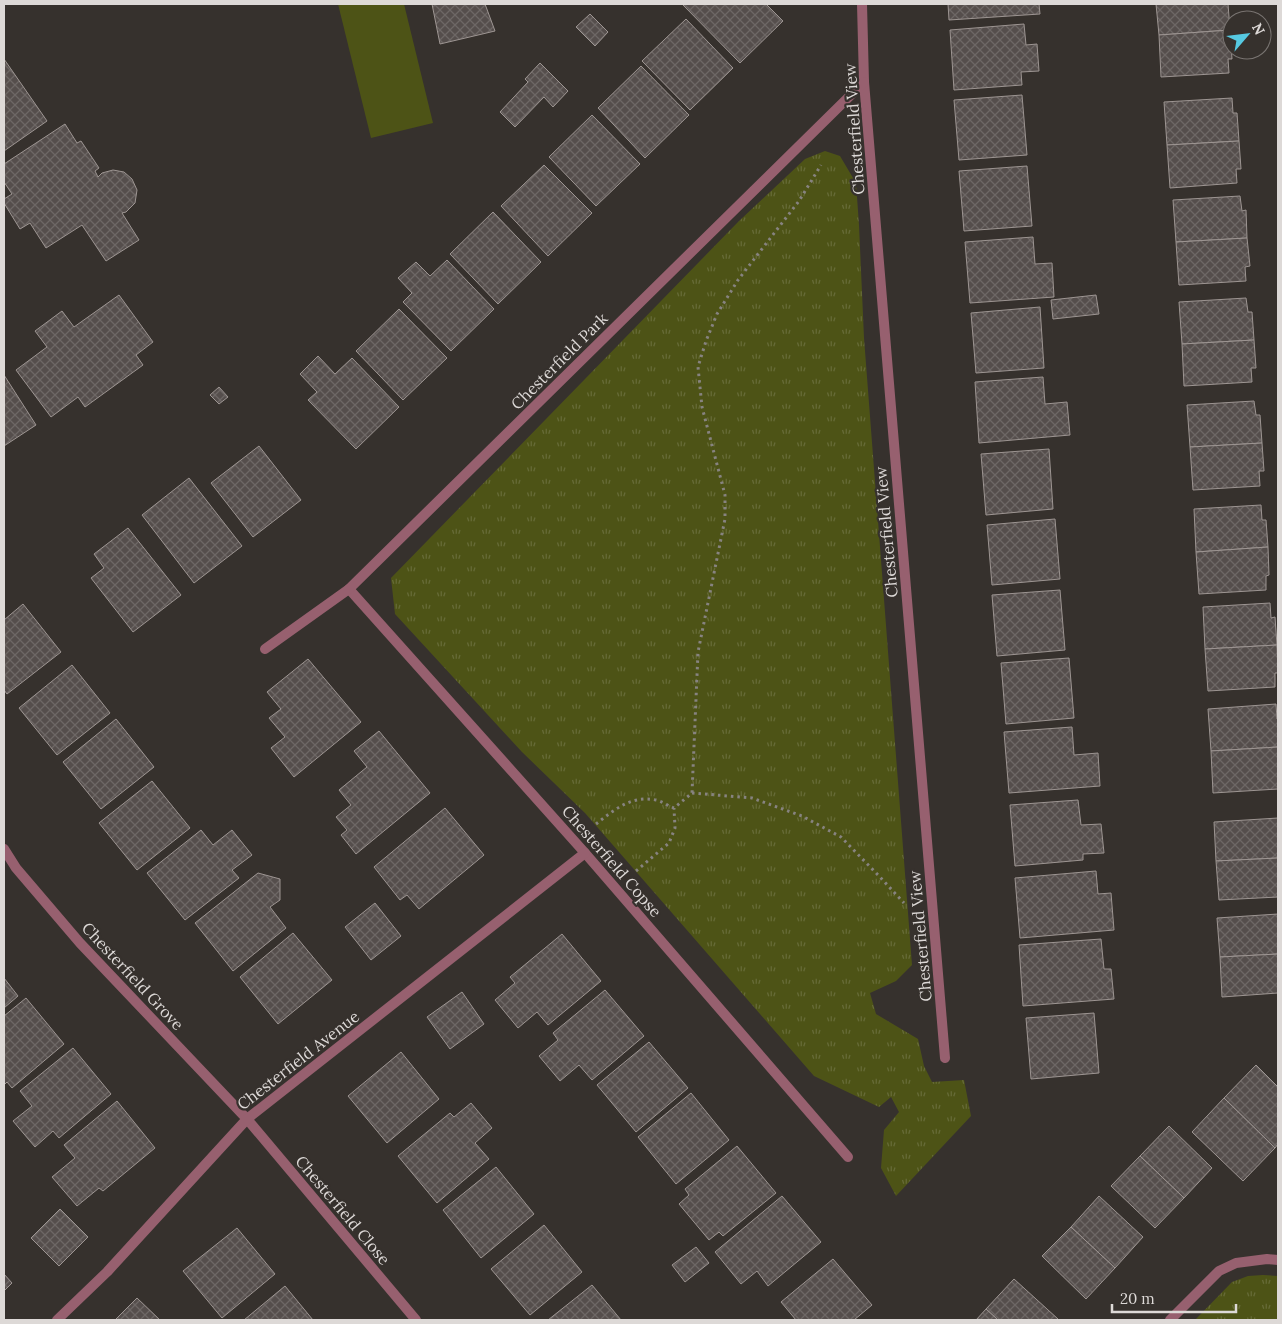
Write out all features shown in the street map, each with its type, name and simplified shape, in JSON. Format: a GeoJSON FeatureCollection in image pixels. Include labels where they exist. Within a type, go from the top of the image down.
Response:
{"type":"FeatureCollection","features":[{"type":"Feature","properties":{"kind":"street","name":"Chesterfield View"},"geometry":{"type":"LineString","coordinates":[[862,4],[864,82],[945,1058]]}},
{"type":"Feature","properties":{"kind":"street","name":"Chesterfield Park"},"geometry":{"type":"LineString","coordinates":[[265,649],[349,589],[864,82]]}},
{"type":"Feature","properties":{"kind":"street","name":"Chesterfield Copse"},"geometry":{"type":"LineString","coordinates":[[349,589],[586,853],[848,1157]]}},
{"type":"Feature","properties":{"kind":"street","name":"Chesterfield Grove"},"geometry":{"type":"LineString","coordinates":[[4,849],[16,868],[80,943],[247,1118]]}},
{"type":"Feature","properties":{"kind":"street","name":"Chesterfield Avenue"},"geometry":{"type":"LineString","coordinates":[[57,1320],[107,1272],[247,1118],[586,853]]}},
{"type":"Feature","properties":{"kind":"street","name":"Chesterfield Close"},"geometry":{"type":"LineString","coordinates":[[247,1118],[416,1320]]}},
{"type":"Feature","properties":{"kind":"street"},"geometry":{"type":"LineString","coordinates":[[1170,1320],[1219,1271],[1236,1263],[1267,1259],[1278,1260]]}},
{"type":"Feature","properties":{"kind":"path"},"geometry":{"type":"LineString","coordinates":[[692,793],[698,652],[725,519],[725,495],[702,407],[698,367],[706,341],[718,314],[738,280],[799,201],[822,164]]}},
{"type":"Feature","properties":{"kind":"path"},"geometry":{"type":"LineString","coordinates":[[674,808],[692,793],[752,798],[802,816],[841,836],[906,905],[932,904]]}},
{"type":"Feature","properties":{"kind":"path"},"geometry":{"type":"LineString","coordinates":[[575,842],[621,805],[636,799],[657,800],[674,808]]}},
{"type":"Feature","properties":{"kind":"path"},"geometry":{"type":"LineString","coordinates":[[615,887],[669,843],[675,828],[674,808]]}},
{"type":"Feature","properties":{"kind":"green space"},"geometry":{"type":"Polygon","coordinates":[[[338,4],[404,4],[433,123],[371,138],[338,4]]]}},
{"type":"Feature","properties":{"kind":"green space"},"geometry":{"type":"Polygon","coordinates":[[[825,151],[840,156],[856,183],[864,338],[912,965],[896,981],[870,993],[876,1014],[918,1039],[924,1066],[932,1082],[964,1080],[971,1116],[896,1196],[881,1168],[884,1130],[899,1112],[891,1097],[879,1107],[814,1076],[585,813],[522,752],[395,614],[391,578],[738,222],[805,159],[825,151]]]}},
{"type":"Feature","properties":{"kind":"green space"},"geometry":{"type":"Polygon","coordinates":[[[1248,1276],[1278,1276],[1278,1320],[1195,1320],[1232,1282],[1248,1276]]]}},
{"type":"Feature","properties":{"kind":"building"},"geometry":{"type":"Polygon","coordinates":[[[432,4],[485,4],[495,31],[440,44],[432,4]]]}},
{"type":"Feature","properties":{"kind":"building"},"geometry":{"type":"Polygon","coordinates":[[[682,4],[766,4],[783,21],[740,63],[682,4]]]}},
{"type":"Feature","properties":{"kind":"building"},"geometry":{"type":"Polygon","coordinates":[[[948,4],[1039,4],[1040,14],[949,20],[948,4]]]}},
{"type":"Feature","properties":{"kind":"building"},"geometry":{"type":"Polygon","coordinates":[[[1156,4],[1228,4],[1228,10],[1222,10],[1222,31],[1159,35],[1156,4]]]}},
{"type":"Feature","properties":{"kind":"building"},"geometry":{"type":"Polygon","coordinates":[[[590,14],[608,32],[595,46],[576,27],[590,14]]]}},
{"type":"Feature","properties":{"kind":"building"},"geometry":{"type":"Polygon","coordinates":[[[686,19],[733,68],[690,110],[642,61],[686,19]]]}},
{"type":"Feature","properties":{"kind":"building"},"geometry":{"type":"Polygon","coordinates":[[[1024,24],[1026,45],[1037,44],[1039,71],[1021,72],[1022,85],[954,90],[950,30],[1024,24]]]}},
{"type":"Feature","properties":{"kind":"building"},"geometry":{"type":"Polygon","coordinates":[[[1222,31],[1222,60],[1228,60],[1229,73],[1161,77],[1159,35],[1222,31]]]}},
{"type":"Feature","properties":{"kind":"building"},"geometry":{"type":"Polygon","coordinates":[[[4,59],[47,121],[4,151],[4,59]]]}},
{"type":"Feature","properties":{"kind":"building"},"geometry":{"type":"Polygon","coordinates":[[[540,63],[568,91],[553,107],[544,97],[515,127],[500,112],[528,82],[525,79],[540,63]]]}},
{"type":"Feature","properties":{"kind":"building"},"geometry":{"type":"Polygon","coordinates":[[[641,66],[689,115],[645,158],[598,108],[641,66]]]}},
{"type":"Feature","properties":{"kind":"building"},"geometry":{"type":"Polygon","coordinates":[[[1022,95],[1027,155],[959,160],[954,100],[1022,95]]]}},
{"type":"Feature","properties":{"kind":"building"},"geometry":{"type":"Polygon","coordinates":[[[1232,98],[1233,113],[1237,113],[1239,141],[1167,145],[1164,102],[1232,98]]]}},
{"type":"Feature","properties":{"kind":"building"},"geometry":{"type":"Polygon","coordinates":[[[592,115],[640,164],[596,206],[549,157],[592,115]]]}},
{"type":"Feature","properties":{"kind":"building"},"geometry":{"type":"Polygon","coordinates":[[[65,124],[77,143],[81,141],[99,168],[95,171],[98,177],[102,173],[113,170],[124,172],[132,179],[137,190],[135,203],[126,212],[122,213],[139,240],[106,261],[82,225],[46,248],[30,223],[20,229],[4,203],[4,199],[12,194],[4,182],[4,164],[65,124]]]}},
{"type":"Feature","properties":{"kind":"building"},"geometry":{"type":"Polygon","coordinates":[[[1239,141],[1241,169],[1236,169],[1237,183],[1170,188],[1167,145],[1239,141]]]}},
{"type":"Feature","properties":{"kind":"building"},"geometry":{"type":"Polygon","coordinates":[[[544,165],[592,213],[548,256],[501,206],[544,165]]]}},
{"type":"Feature","properties":{"kind":"building"},"geometry":{"type":"Polygon","coordinates":[[[1027,166],[1032,226],[964,231],[959,171],[1027,166]]]}},
{"type":"Feature","properties":{"kind":"building"},"geometry":{"type":"Polygon","coordinates":[[[1240,196],[1242,211],[1246,210],[1247,238],[1176,242],[1173,200],[1240,196]]]}},
{"type":"Feature","properties":{"kind":"building"},"geometry":{"type":"Polygon","coordinates":[[[493,212],[541,262],[498,304],[450,254],[493,212]]]}},
{"type":"Feature","properties":{"kind":"building"},"geometry":{"type":"Polygon","coordinates":[[[1033,237],[1035,264],[1052,263],[1054,297],[970,303],[965,242],[1033,237]]]}},
{"type":"Feature","properties":{"kind":"building"},"geometry":{"type":"Polygon","coordinates":[[[1247,238],[1250,266],[1245,267],[1246,281],[1179,285],[1176,242],[1247,238]]]}},
{"type":"Feature","properties":{"kind":"building"},"geometry":{"type":"Polygon","coordinates":[[[447,260],[494,309],[451,351],[403,302],[412,293],[398,278],[416,262],[430,276],[447,260]]]}},
{"type":"Feature","properties":{"kind":"building"},"geometry":{"type":"Polygon","coordinates":[[[119,295],[153,342],[136,355],[143,365],[85,407],[78,397],[51,417],[16,370],[47,347],[35,331],[62,311],[74,327],[119,295]]]}},
{"type":"Feature","properties":{"kind":"building"},"geometry":{"type":"Polygon","coordinates":[[[1096,295],[1099,314],[1053,319],[1051,300],[1096,295]]]}},
{"type":"Feature","properties":{"kind":"building"},"geometry":{"type":"Polygon","coordinates":[[[1246,298],[1248,312],[1252,312],[1254,340],[1182,344],[1179,302],[1246,298]]]}},
{"type":"Feature","properties":{"kind":"building"},"geometry":{"type":"Polygon","coordinates":[[[1040,307],[1044,368],[976,373],[971,313],[1040,307]]]}},
{"type":"Feature","properties":{"kind":"building"},"geometry":{"type":"Polygon","coordinates":[[[399,309],[447,358],[403,400],[356,351],[399,309]]]}},
{"type":"Feature","properties":{"kind":"building"},"geometry":{"type":"Polygon","coordinates":[[[1254,340],[1256,368],[1251,368],[1252,382],[1184,386],[1182,344],[1254,340]]]}},
{"type":"Feature","properties":{"kind":"building"},"geometry":{"type":"Polygon","coordinates":[[[318,356],[335,374],[352,358],[399,407],[356,449],[308,400],[317,392],[300,374],[318,356]]]}},
{"type":"Feature","properties":{"kind":"building"},"geometry":{"type":"Polygon","coordinates":[[[4,375],[36,425],[4,446],[4,375]]]}},
{"type":"Feature","properties":{"kind":"building"},"geometry":{"type":"Polygon","coordinates":[[[1043,377],[1045,404],[1067,402],[1070,435],[979,443],[975,382],[1043,377]]]}},
{"type":"Feature","properties":{"kind":"building"},"geometry":{"type":"Polygon","coordinates":[[[219,387],[228,397],[219,404],[210,395],[219,387]]]}},
{"type":"Feature","properties":{"kind":"building"},"geometry":{"type":"Polygon","coordinates":[[[1254,401],[1256,415],[1260,415],[1262,443],[1190,447],[1187,405],[1254,401]]]}},
{"type":"Feature","properties":{"kind":"building"},"geometry":{"type":"Polygon","coordinates":[[[1262,443],[1264,471],[1259,471],[1260,486],[1193,490],[1190,447],[1262,443]]]}},
{"type":"Feature","properties":{"kind":"building"},"geometry":{"type":"Polygon","coordinates":[[[259,446],[301,500],[253,537],[211,483],[259,446]]]}},
{"type":"Feature","properties":{"kind":"building"},"geometry":{"type":"Polygon","coordinates":[[[1049,449],[1053,509],[986,515],[981,454],[1049,449]]]}},
{"type":"Feature","properties":{"kind":"building"},"geometry":{"type":"Polygon","coordinates":[[[189,478],[242,546],[194,583],[142,515],[189,478]]]}},
{"type":"Feature","properties":{"kind":"building"},"geometry":{"type":"Polygon","coordinates":[[[1261,505],[1262,520],[1266,520],[1268,547],[1196,552],[1194,509],[1261,505]]]}},
{"type":"Feature","properties":{"kind":"building"},"geometry":{"type":"Polygon","coordinates":[[[1055,519],[1060,579],[992,585],[987,525],[1055,519]]]}},
{"type":"Feature","properties":{"kind":"building"},"geometry":{"type":"Polygon","coordinates":[[[128,528],[181,595],[133,632],[91,578],[104,568],[94,554],[128,528]]]}},
{"type":"Feature","properties":{"kind":"building"},"geometry":{"type":"Polygon","coordinates":[[[1268,547],[1269,575],[1266,576],[1266,590],[1199,594],[1196,552],[1268,547]]]}},
{"type":"Feature","properties":{"kind":"building"},"geometry":{"type":"Polygon","coordinates":[[[1060,590],[1065,650],[997,656],[992,595],[1060,590]]]}},
{"type":"Feature","properties":{"kind":"building"},"geometry":{"type":"Polygon","coordinates":[[[1270,603],[1271,618],[1275,617],[1277,645],[1205,649],[1203,607],[1270,603]]]}},
{"type":"Feature","properties":{"kind":"building"},"geometry":{"type":"Polygon","coordinates":[[[23,604],[61,652],[7,694],[4,690],[4,620],[23,604]]]}},
{"type":"Feature","properties":{"kind":"building"},"geometry":{"type":"Polygon","coordinates":[[[1277,645],[1278,673],[1275,673],[1275,687],[1208,691],[1205,649],[1277,645]]]}},
{"type":"Feature","properties":{"kind":"building"},"geometry":{"type":"Polygon","coordinates":[[[1069,658],[1074,718],[1006,724],[1001,663],[1069,658]]]}},
{"type":"Feature","properties":{"kind":"building"},"geometry":{"type":"Polygon","coordinates":[[[308,659],[361,722],[294,777],[271,748],[285,737],[269,718],[281,709],[267,692],[308,659]]]}},
{"type":"Feature","properties":{"kind":"building"},"geometry":{"type":"Polygon","coordinates":[[[72,665],[110,713],[57,755],[19,708],[72,665]]]}},
{"type":"Feature","properties":{"kind":"building"},"geometry":{"type":"Polygon","coordinates":[[[1276,704],[1278,747],[1211,751],[1208,709],[1276,704]]]}},
{"type":"Feature","properties":{"kind":"building"},"geometry":{"type":"Polygon","coordinates":[[[116,719],[154,767],[101,809],[63,762],[116,719]]]}},
{"type":"Feature","properties":{"kind":"building"},"geometry":{"type":"Polygon","coordinates":[[[1072,727],[1074,755],[1098,753],[1100,786],[1009,793],[1004,732],[1072,727]]]}},
{"type":"Feature","properties":{"kind":"building"},"geometry":{"type":"Polygon","coordinates":[[[379,731],[430,793],[356,854],[341,835],[347,830],[336,817],[351,805],[339,790],[367,767],[354,751],[379,731]]]}},
{"type":"Feature","properties":{"kind":"building"},"geometry":{"type":"Polygon","coordinates":[[[1278,747],[1278,789],[1213,793],[1211,751],[1278,747]]]}},
{"type":"Feature","properties":{"kind":"building"},"geometry":{"type":"Polygon","coordinates":[[[152,781],[190,828],[137,870],[99,823],[152,781]]]}},
{"type":"Feature","properties":{"kind":"building"},"geometry":{"type":"Polygon","coordinates":[[[1078,800],[1081,825],[1101,824],[1104,853],[1083,854],[1083,860],[1015,866],[1010,805],[1078,800]]]}},
{"type":"Feature","properties":{"kind":"building"},"geometry":{"type":"Polygon","coordinates":[[[445,808],[484,855],[419,909],[407,895],[400,900],[374,867],[445,808]]]}},
{"type":"Feature","properties":{"kind":"building"},"geometry":{"type":"Polygon","coordinates":[[[1278,818],[1278,858],[1216,861],[1214,822],[1278,818]]]}},
{"type":"Feature","properties":{"kind":"building"},"geometry":{"type":"Polygon","coordinates":[[[201,830],[213,845],[232,830],[252,855],[232,870],[239,878],[185,920],[147,873],[201,830]]]}},
{"type":"Feature","properties":{"kind":"building"},"geometry":{"type":"Polygon","coordinates":[[[1278,858],[1278,897],[1219,900],[1216,861],[1278,858]]]}},
{"type":"Feature","properties":{"kind":"building"},"geometry":{"type":"Polygon","coordinates":[[[1096,871],[1098,894],[1111,893],[1114,930],[1020,938],[1015,878],[1096,871]]]}},
{"type":"Feature","properties":{"kind":"building"},"geometry":{"type":"Polygon","coordinates":[[[258,873],[280,879],[280,900],[270,907],[286,928],[233,971],[195,923],[258,873]]]}},
{"type":"Feature","properties":{"kind":"building"},"geometry":{"type":"Polygon","coordinates":[[[375,903],[401,936],[371,960],[345,927],[375,903]]]}},
{"type":"Feature","properties":{"kind":"building"},"geometry":{"type":"Polygon","coordinates":[[[1278,914],[1278,954],[1220,957],[1217,918],[1278,914]]]}},
{"type":"Feature","properties":{"kind":"building"},"geometry":{"type":"Polygon","coordinates":[[[293,933],[332,980],[278,1024],[240,977],[293,933]]]}},
{"type":"Feature","properties":{"kind":"building"},"geometry":{"type":"Polygon","coordinates":[[[562,934],[601,981],[548,1025],[537,1012],[518,1028],[495,1000],[515,983],[510,977],[562,934]]]}},
{"type":"Feature","properties":{"kind":"building"},"geometry":{"type":"Polygon","coordinates":[[[1101,939],[1104,969],[1111,969],[1114,999],[1023,1006],[1019,945],[1101,939]]]}},
{"type":"Feature","properties":{"kind":"building"},"geometry":{"type":"Polygon","coordinates":[[[1278,954],[1278,993],[1222,997],[1220,957],[1278,954]]]}},
{"type":"Feature","properties":{"kind":"building"},"geometry":{"type":"Polygon","coordinates":[[[4,978],[18,996],[4,1008],[4,978]]]}},
{"type":"Feature","properties":{"kind":"building"},"geometry":{"type":"Polygon","coordinates":[[[605,990],[644,1036],[592,1080],[579,1065],[560,1081],[539,1056],[558,1040],[553,1033],[605,990]]]}},
{"type":"Feature","properties":{"kind":"building"},"geometry":{"type":"Polygon","coordinates":[[[462,992],[484,1024],[450,1049],[427,1017],[462,992]]]}},
{"type":"Feature","properties":{"kind":"building"},"geometry":{"type":"Polygon","coordinates":[[[26,998],[64,1044],[12,1088],[7,1082],[4,1085],[4,1016],[26,998]]]}},
{"type":"Feature","properties":{"kind":"building"},"geometry":{"type":"Polygon","coordinates":[[[1094,1013],[1099,1073],[1031,1079],[1026,1018],[1094,1013]]]}},
{"type":"Feature","properties":{"kind":"building"},"geometry":{"type":"Polygon","coordinates":[[[649,1042],[688,1088],[636,1132],[597,1085],[649,1042]]]}},
{"type":"Feature","properties":{"kind":"building"},"geometry":{"type":"Polygon","coordinates":[[[73,1048],[111,1094],[59,1138],[53,1131],[35,1147],[13,1121],[32,1106],[20,1091],[73,1048]]]}},
{"type":"Feature","properties":{"kind":"building"},"geometry":{"type":"Polygon","coordinates":[[[401,1052],[439,1099],[387,1143],[348,1096],[401,1052]]]}},
{"type":"Feature","properties":{"kind":"building"},"geometry":{"type":"Polygon","coordinates":[[[1256,1065],[1278,1087],[1278,1144],[1275,1148],[1224,1098],[1256,1065]]]}},
{"type":"Feature","properties":{"kind":"building"},"geometry":{"type":"Polygon","coordinates":[[[691,1093],[729,1140],[676,1184],[638,1137],[691,1093]]]}},
{"type":"Feature","properties":{"kind":"building"},"geometry":{"type":"Polygon","coordinates":[[[1224,1098],[1275,1148],[1243,1181],[1192,1132],[1224,1098]]]}},
{"type":"Feature","properties":{"kind":"building"},"geometry":{"type":"Polygon","coordinates":[[[117,1101],[155,1148],[103,1191],[99,1188],[77,1206],[52,1177],[75,1158],[64,1145],[117,1101]]]}},
{"type":"Feature","properties":{"kind":"building"},"geometry":{"type":"Polygon","coordinates":[[[471,1103],[492,1128],[475,1143],[489,1159],[437,1203],[398,1156],[450,1113],[454,1117],[471,1103]]]}},
{"type":"Feature","properties":{"kind":"building"},"geometry":{"type":"Polygon","coordinates":[[[1169,1126],[1212,1168],[1184,1198],[1140,1156],[1169,1126]]]}},
{"type":"Feature","properties":{"kind":"building"},"geometry":{"type":"Polygon","coordinates":[[[737,1146],[776,1193],[723,1236],[719,1232],[709,1240],[679,1204],[689,1195],[685,1189],[737,1146]]]}},
{"type":"Feature","properties":{"kind":"building"},"geometry":{"type":"Polygon","coordinates":[[[1140,1156],[1184,1198],[1155,1228],[1111,1186],[1140,1156]]]}},
{"type":"Feature","properties":{"kind":"building"},"geometry":{"type":"Polygon","coordinates":[[[496,1167],[534,1214],[481,1258],[443,1210],[496,1167]]]}},
{"type":"Feature","properties":{"kind":"building"},"geometry":{"type":"Polygon","coordinates":[[[782,1196],[821,1242],[768,1286],[757,1271],[741,1284],[715,1252],[782,1196]]]}},
{"type":"Feature","properties":{"kind":"building"},"geometry":{"type":"Polygon","coordinates":[[[1099,1196],[1143,1237],[1115,1268],[1071,1227],[1099,1196]]]}},
{"type":"Feature","properties":{"kind":"building"},"geometry":{"type":"Polygon","coordinates":[[[60,1209],[88,1237],[59,1266],[31,1238],[60,1209]]]}},
{"type":"Feature","properties":{"kind":"building"},"geometry":{"type":"Polygon","coordinates":[[[544,1225],[582,1272],[530,1315],[491,1269],[544,1225]]]}},
{"type":"Feature","properties":{"kind":"building"},"geometry":{"type":"Polygon","coordinates":[[[1071,1227],[1115,1268],[1086,1299],[1042,1256],[1071,1227]]]}},
{"type":"Feature","properties":{"kind":"building"},"geometry":{"type":"Polygon","coordinates":[[[237,1228],[275,1274],[222,1318],[183,1271],[237,1228]]]}},
{"type":"Feature","properties":{"kind":"building"},"geometry":{"type":"Polygon","coordinates":[[[696,1247],[709,1263],[685,1282],[672,1265],[696,1247]]]}},
{"type":"Feature","properties":{"kind":"building"},"geometry":{"type":"Polygon","coordinates":[[[833,1259],[872,1305],[854,1320],[796,1320],[781,1302],[833,1259]]]}},
{"type":"Feature","properties":{"kind":"building"},"geometry":{"type":"Polygon","coordinates":[[[4,1274],[12,1283],[4,1291],[4,1274]]]}},
{"type":"Feature","properties":{"kind":"building"},"geometry":{"type":"Polygon","coordinates":[[[1014,1279],[1058,1319],[998,1320],[986,1309],[1014,1279]]]}},
{"type":"Feature","properties":{"kind":"building"},"geometry":{"type":"Polygon","coordinates":[[[592,1285],[621,1320],[548,1320],[592,1285]]]}},
{"type":"Feature","properties":{"kind":"building"},"geometry":{"type":"Polygon","coordinates":[[[285,1286],[313,1320],[244,1320],[285,1286]]]}},
{"type":"Feature","properties":{"kind":"building"},"geometry":{"type":"Polygon","coordinates":[[[137,1298],[160,1320],[115,1320],[137,1298]]]}},
{"type":"Feature","properties":{"kind":"building"},"geometry":{"type":"Polygon","coordinates":[[[986,1309],[998,1320],[976,1320],[986,1309]]]}}]}
